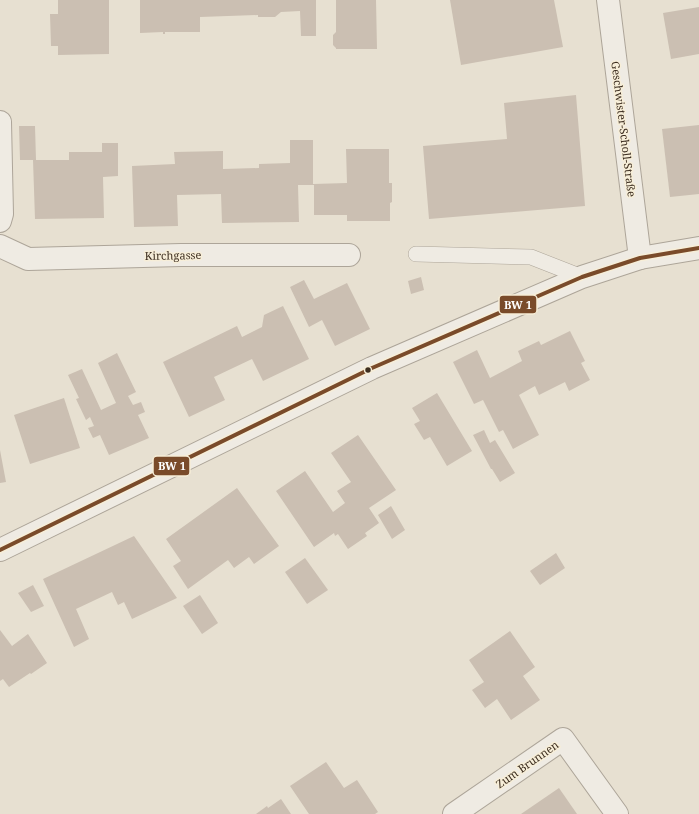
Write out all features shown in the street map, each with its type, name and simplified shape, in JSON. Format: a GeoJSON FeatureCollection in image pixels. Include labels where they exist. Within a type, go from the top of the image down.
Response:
{"type":"FeatureCollection","features":[{"type":"Feature","properties":{"kind":"street","name":"Geschwister-Scholl-Straße"},"geometry":{"type":"LineString","coordinates":[[608,0],[640,258]]}},
{"type":"Feature","properties":{"kind":"street"},"geometry":{"type":"LineString","coordinates":[[0,122],[2,214],[0,221]]}},
{"type":"Feature","properties":{"kind":"street","name":"Kirchgasse"},"geometry":{"type":"LineString","coordinates":[[0,246],[28,259],[181,255],[349,255]]}},
{"type":"Feature","properties":{"kind":"street"},"geometry":{"type":"LineString","coordinates":[[0,550],[372,368],[582,277],[640,258],[699,248]]}},
{"type":"Feature","properties":{"kind":"street","name":"Zum Brunnen"},"geometry":{"type":"LineString","coordinates":[[454,814],[563,738],[617,814]]}},
{"type":"Feature","properties":{"kind":"lane"},"geometry":{"type":"LineString","coordinates":[[416,254],[531,257],[582,277]]}},
{"type":"Feature","properties":{"kind":"building"},"geometry":{"type":"Polygon","coordinates":[[[58,0],[109,0],[109,54],[58,55],[58,46],[51,46],[50,14],[58,14],[58,0]]]}},
{"type":"Feature","properties":{"kind":"building"},"geometry":{"type":"Polygon","coordinates":[[[140,0],[316,0],[316,36],[301,36],[300,11],[281,12],[275,17],[258,17],[258,15],[200,17],[200,32],[165,32],[165,34],[163,34],[163,32],[140,33],[140,0]]]}},
{"type":"Feature","properties":{"kind":"building"},"geometry":{"type":"Polygon","coordinates":[[[336,0],[376,0],[377,49],[336,49],[333,45],[333,35],[336,32],[336,0]]]}},
{"type":"Feature","properties":{"kind":"building"},"geometry":{"type":"Polygon","coordinates":[[[450,0],[554,0],[563,47],[461,65],[450,0]]]}},
{"type":"Feature","properties":{"kind":"building"},"geometry":{"type":"Polygon","coordinates":[[[699,7],[699,54],[671,59],[663,13],[699,7]]]}},
{"type":"Feature","properties":{"kind":"building"},"geometry":{"type":"Polygon","coordinates":[[[576,95],[585,206],[429,219],[423,146],[507,139],[504,103],[576,95]]]}},
{"type":"Feature","properties":{"kind":"building"},"geometry":{"type":"Polygon","coordinates":[[[699,125],[699,194],[670,197],[662,129],[699,125]]]}},
{"type":"Feature","properties":{"kind":"building"},"geometry":{"type":"Polygon","coordinates":[[[19,126],[35,126],[36,160],[69,160],[69,152],[102,152],[102,143],[118,143],[118,176],[103,177],[104,218],[35,219],[33,160],[20,160],[19,126]]]}},
{"type":"Feature","properties":{"kind":"building"},"geometry":{"type":"Polygon","coordinates":[[[290,140],[313,140],[313,184],[347,183],[346,149],[389,149],[389,183],[392,183],[390,221],[347,221],[347,215],[314,215],[314,185],[298,185],[299,222],[222,223],[221,194],[177,195],[178,226],[134,227],[132,166],[175,164],[174,152],[223,151],[223,169],[259,168],[259,164],[290,163],[290,140]]]}},
{"type":"Feature","properties":{"kind":"building"},"geometry":{"type":"Polygon","coordinates":[[[421,277],[424,290],[411,294],[408,281],[421,277]]]}},
{"type":"Feature","properties":{"kind":"building"},"geometry":{"type":"Polygon","coordinates":[[[304,280],[314,299],[347,283],[370,329],[335,346],[322,320],[309,327],[290,287],[304,280]]]}},
{"type":"Feature","properties":{"kind":"building"},"geometry":{"type":"Polygon","coordinates":[[[283,306],[309,359],[263,381],[252,359],[214,377],[225,400],[189,417],[163,362],[237,326],[242,337],[262,327],[264,315],[283,306]]]}},
{"type":"Feature","properties":{"kind":"building"},"geometry":{"type":"Polygon","coordinates":[[[570,331],[585,361],[581,363],[590,380],[569,391],[565,382],[539,395],[535,386],[519,395],[539,435],[513,449],[503,430],[499,432],[483,400],[474,404],[453,362],[477,350],[490,378],[522,361],[518,351],[539,341],[541,345],[570,331]]]}},
{"type":"Feature","properties":{"kind":"building"},"geometry":{"type":"Polygon","coordinates":[[[117,353],[136,392],[128,396],[133,405],[141,402],[145,412],[138,415],[149,438],[109,455],[100,435],[93,438],[88,428],[94,426],[90,417],[86,420],[76,399],[79,398],[68,375],[82,369],[101,410],[116,403],[98,363],[117,353]]]}},
{"type":"Feature","properties":{"kind":"building"},"geometry":{"type":"Polygon","coordinates":[[[437,393],[472,451],[447,466],[430,437],[424,440],[414,424],[420,421],[412,408],[437,393]]]}},
{"type":"Feature","properties":{"kind":"building"},"geometry":{"type":"Polygon","coordinates":[[[64,398],[80,448],[30,464],[14,415],[64,398]]]}},
{"type":"Feature","properties":{"kind":"building"},"geometry":{"type":"Polygon","coordinates":[[[484,430],[490,443],[495,440],[515,473],[500,482],[491,469],[473,435],[484,430]]]}},
{"type":"Feature","properties":{"kind":"building"},"geometry":{"type":"Polygon","coordinates":[[[358,435],[396,490],[369,508],[379,523],[365,533],[367,536],[348,549],[338,534],[335,536],[334,533],[314,547],[276,491],[305,471],[333,512],[345,503],[337,491],[351,482],[331,453],[358,435]]]}},
{"type":"Feature","properties":{"kind":"building"},"geometry":{"type":"Polygon","coordinates":[[[0,450],[6,482],[0,483],[0,450]]]}},
{"type":"Feature","properties":{"kind":"building"},"geometry":{"type":"Polygon","coordinates":[[[237,488],[279,546],[254,564],[249,557],[234,568],[228,560],[188,589],[173,566],[181,561],[166,539],[237,488]]]}},
{"type":"Feature","properties":{"kind":"building"},"geometry":{"type":"Polygon","coordinates":[[[391,506],[405,530],[392,539],[378,515],[391,506]]]}},
{"type":"Feature","properties":{"kind":"building"},"geometry":{"type":"Polygon","coordinates":[[[134,536],[177,598],[132,619],[124,602],[118,605],[112,592],[76,609],[89,639],[74,647],[43,579],[134,536]]]}},
{"type":"Feature","properties":{"kind":"building"},"geometry":{"type":"Polygon","coordinates":[[[556,553],[565,568],[540,585],[530,571],[556,553]]]}},
{"type":"Feature","properties":{"kind":"building"},"geometry":{"type":"Polygon","coordinates":[[[305,558],[328,590],[307,604],[285,572],[305,558]]]}},
{"type":"Feature","properties":{"kind":"building"},"geometry":{"type":"Polygon","coordinates":[[[33,585],[44,606],[31,612],[18,593],[33,585]]]}},
{"type":"Feature","properties":{"kind":"building"},"geometry":{"type":"Polygon","coordinates":[[[200,595],[218,623],[202,634],[183,606],[200,595]]]}},
{"type":"Feature","properties":{"kind":"building"},"geometry":{"type":"Polygon","coordinates":[[[0,630],[12,646],[28,634],[47,663],[9,687],[3,679],[0,681],[0,630]]]}},
{"type":"Feature","properties":{"kind":"building"},"geometry":{"type":"Polygon","coordinates":[[[510,631],[535,667],[523,676],[540,700],[511,720],[497,699],[485,708],[472,690],[484,682],[469,660],[510,631]]]}},
{"type":"Feature","properties":{"kind":"building"},"geometry":{"type":"Polygon","coordinates":[[[326,762],[344,788],[357,780],[378,812],[375,814],[309,814],[290,786],[326,762]]]}},
{"type":"Feature","properties":{"kind":"building"},"geometry":{"type":"Polygon","coordinates":[[[559,788],[577,814],[521,814],[559,788]]]}},
{"type":"Feature","properties":{"kind":"building"},"geometry":{"type":"Polygon","coordinates":[[[281,799],[291,814],[256,814],[267,806],[268,808],[281,799]]]}},
{"type":"Feature","properties":{"kind":"transit line"},"geometry":{"type":"LineString","coordinates":[[0,550],[372,368],[582,277],[640,258],[699,248]]}}]}
